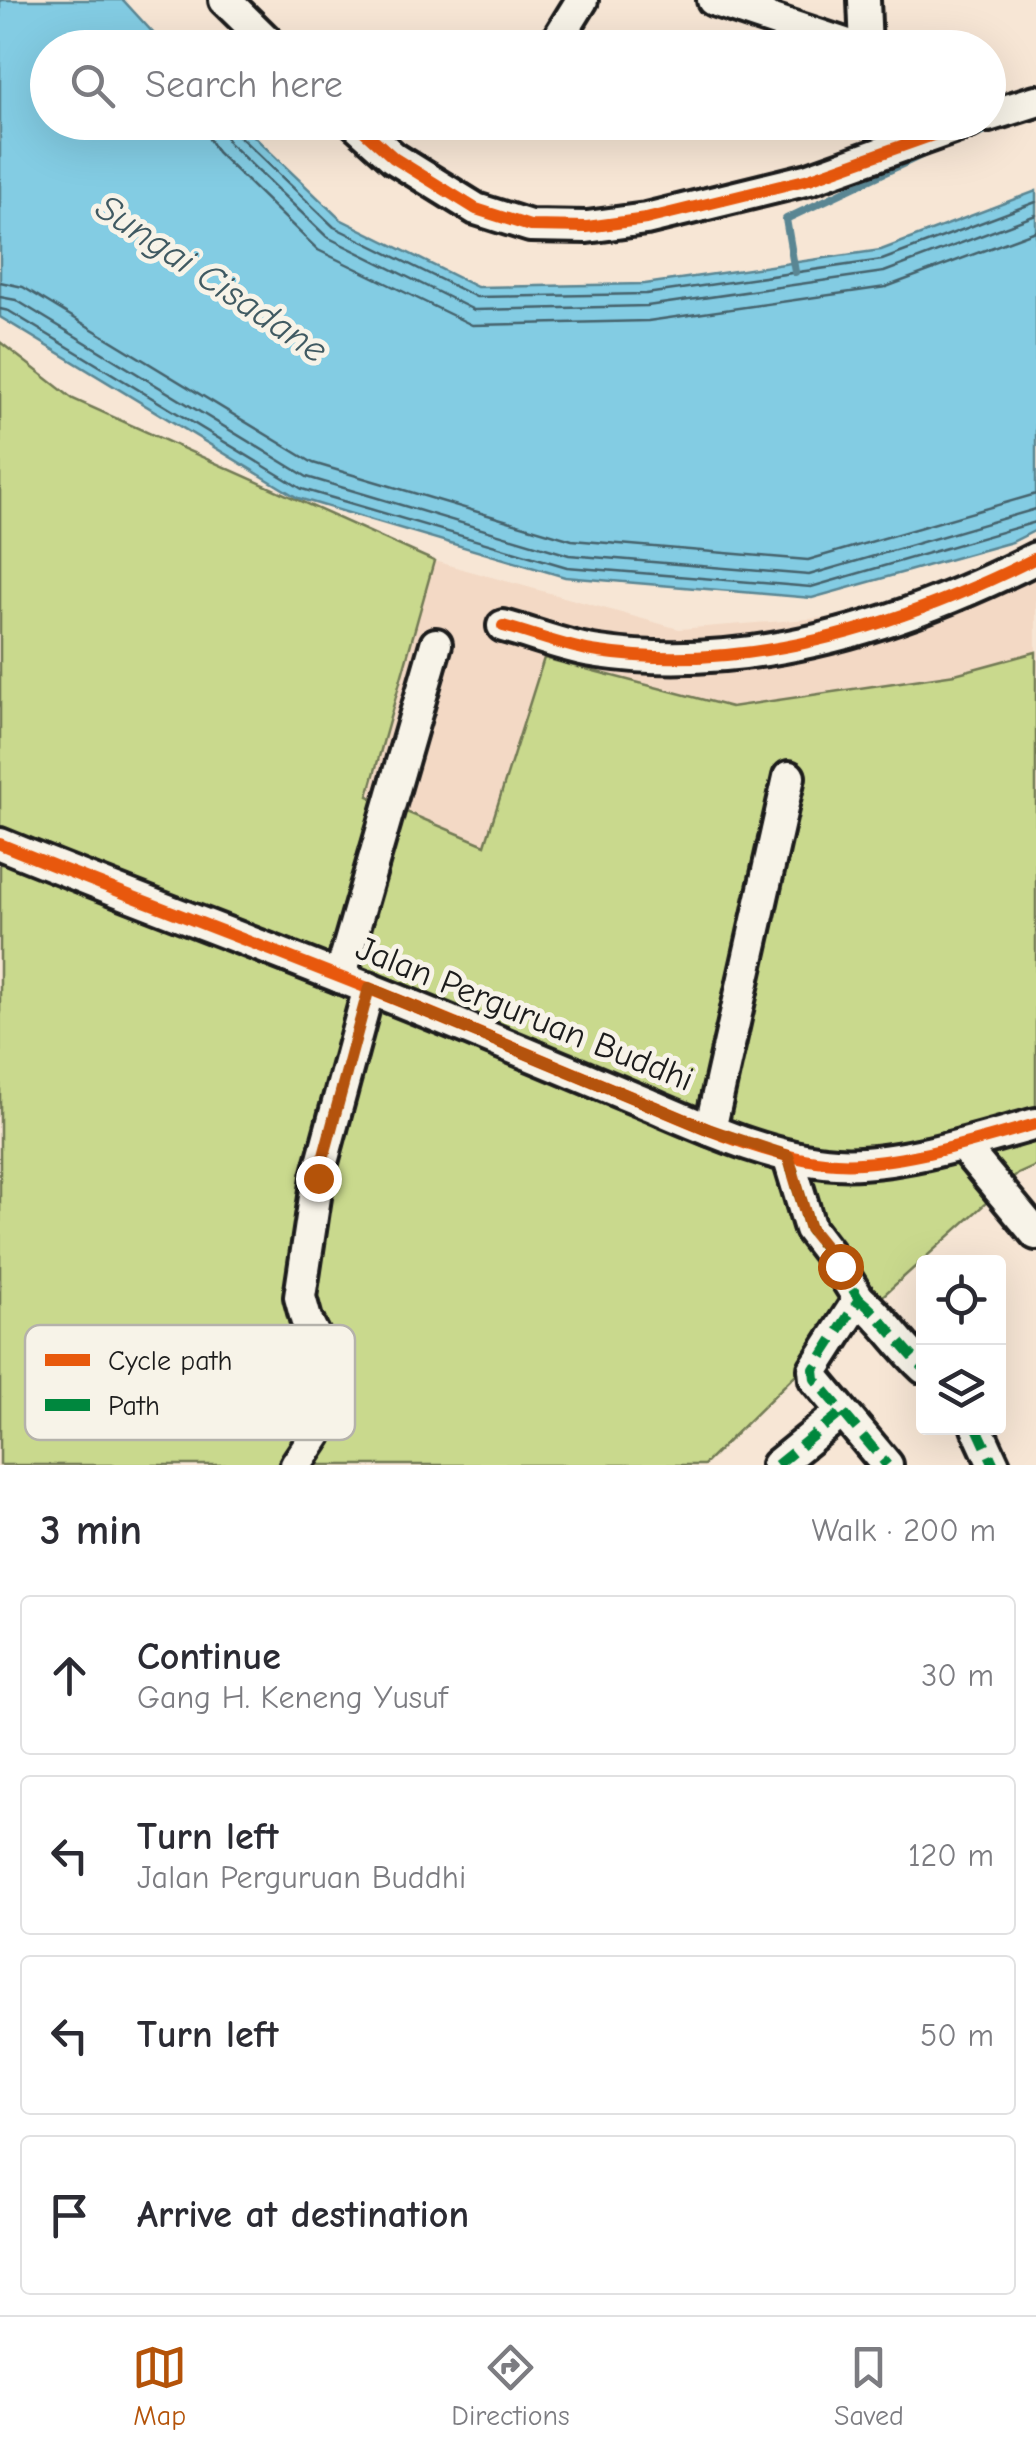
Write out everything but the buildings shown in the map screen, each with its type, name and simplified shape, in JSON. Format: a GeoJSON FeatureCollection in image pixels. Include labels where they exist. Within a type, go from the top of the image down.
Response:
{"type":"FeatureCollection","features":[{"type":"Feature","properties":{"kind":"street"},"geometry":{"type":"LineString","coordinates":[[225,0],[256,30]]}},
{"type":"Feature","properties":{"kind":"street"},"geometry":{"type":"LineString","coordinates":[[563,30],[582,0]]}},
{"type":"Feature","properties":{"kind":"street"},"geometry":{"type":"LineString","coordinates":[[713,0],[761,9],[813,30]]}},
{"type":"Feature","properties":{"kind":"street"},"geometry":{"type":"LineString","coordinates":[[864,0],[865,30]]}},
{"type":"Feature","properties":{"kind":"street"},"geometry":{"type":"LineString","coordinates":[[1006,110],[1036,101]]}},
{"type":"Feature","properties":{"kind":"street"},"geometry":{"type":"LineString","coordinates":[[374,140],[394,158],[476,209],[530,226],[587,227],[646,219],[809,180],[919,140]]}},
{"type":"Feature","properties":{"kind":"street"},"geometry":{"type":"LineString","coordinates":[[502,626],[596,652],[688,660],[820,640],[897,617],[1036,558]]}},
{"type":"Feature","properties":{"kind":"street"},"geometry":{"type":"LineString","coordinates":[[340,976],[436,644]]}},
{"type":"Feature","properties":{"kind":"street"},"geometry":{"type":"LineString","coordinates":[[710,1130],[788,777]]}},
{"type":"Feature","properties":{"kind":"street","name":"Jalan Perguruan Buddhi"},"geometry":{"type":"LineString","coordinates":[[0,844],[340,976],[710,1130],[788,1156],[839,1163],[875,1161],[962,1145],[1036,1124]]}},
{"type":"Feature","properties":{"kind":"street"},"geometry":{"type":"LineString","coordinates":[[309,1325],[300,1298],[318,1178],[369,988]]}},
{"type":"Feature","properties":{"kind":"street"},"geometry":{"type":"LineString","coordinates":[[962,1145],[1036,1234]]}},
{"type":"Feature","properties":{"kind":"street"},"geometry":{"type":"LineString","coordinates":[[788,1156],[810,1229],[840,1266],[859,1298],[879,1315],[916,1360]]}},
{"type":"Feature","properties":{"kind":"street"},"geometry":{"type":"LineString","coordinates":[[859,1298],[814,1370],[815,1379],[887,1465]]}},
{"type":"Feature","properties":{"kind":"street"},"geometry":{"type":"LineString","coordinates":[[777,1465],[842,1412]]}},
{"type":"Feature","properties":{"kind":"street"},"geometry":{"type":"LineString","coordinates":[[980,1435],[994,1465]]}},
{"type":"Feature","properties":{"kind":"street"},"geometry":{"type":"LineString","coordinates":[[296,1465],[311,1440]]}},
{"type":"Feature","properties":{"kind":"shaded area"},"geometry":{"type":"Polygon","coordinates":[[[434,561],[679,629],[873,614],[1036,562],[1036,652],[955,674],[731,707],[545,658],[485,845],[367,796],[434,561]]]}},
{"type":"Feature","properties":{"kind":"green space"},"geometry":{"type":"Polygon","coordinates":[[[0,342],[73,399],[434,561],[368,796],[485,845],[544,658],[731,707],[955,674],[1036,652],[1036,1166],[1018,1174],[928,1255],[916,1255],[916,1266],[795,1375],[704,1465],[0,1465],[0,342]]]}},
{"type":"Feature","properties":{"kind":"water","name":"Sungai Cisadane"},"geometry":{"type":"Polygon","coordinates":[[[0,0],[123,0],[150,30],[30,30],[30,140],[258,140],[340,219],[477,287],[645,284],[881,250],[1036,191],[1036,530],[1012,542],[812,598],[565,577],[298,498],[0,317],[0,0]]]}},
{"type":"Feature","properties":{"kind":"waterway"},"geometry":{"type":"LineString","coordinates":[[795,272],[786,219],[928,152]]}},
{"type":"Feature","properties":{"kind":"marked path"},"geometry":{"type":"LineString","coordinates":[[788,1156],[810,1229],[859,1299],[814,1369],[815,1379],[887,1465]]}},
{"type":"Feature","properties":{"kind":"marked path"},"geometry":{"type":"LineString","coordinates":[[859,1299],[916,1360]]}},
{"type":"Feature","properties":{"kind":"marked path"},"geometry":{"type":"LineString","coordinates":[[777,1465],[842,1412]]}},
{"type":"Feature","properties":{"kind":"marked path"},"geometry":{"type":"LineString","coordinates":[[980,1435],[994,1465]]}},
{"type":"Feature","properties":{"kind":"cycle path"},"geometry":{"type":"LineString","coordinates":[[374,140],[394,158],[476,209],[530,226],[587,227],[646,219],[809,179],[918,140]]}},
{"type":"Feature","properties":{"kind":"cycle path"},"geometry":{"type":"LineString","coordinates":[[503,626],[587,650],[655,657],[768,650],[879,623],[933,604],[1036,558]]}},
{"type":"Feature","properties":{"kind":"cycle path"},"geometry":{"type":"LineString","coordinates":[[0,844],[355,983],[693,1123],[788,1156],[836,1163],[884,1161],[1036,1124]]}},
{"type":"Feature","properties":{"kind":"route"},"geometry":{"type":"LineString","coordinates":[[318,1178],[369,988],[710,1130],[788,1156],[810,1229],[840,1266]]}}]}
